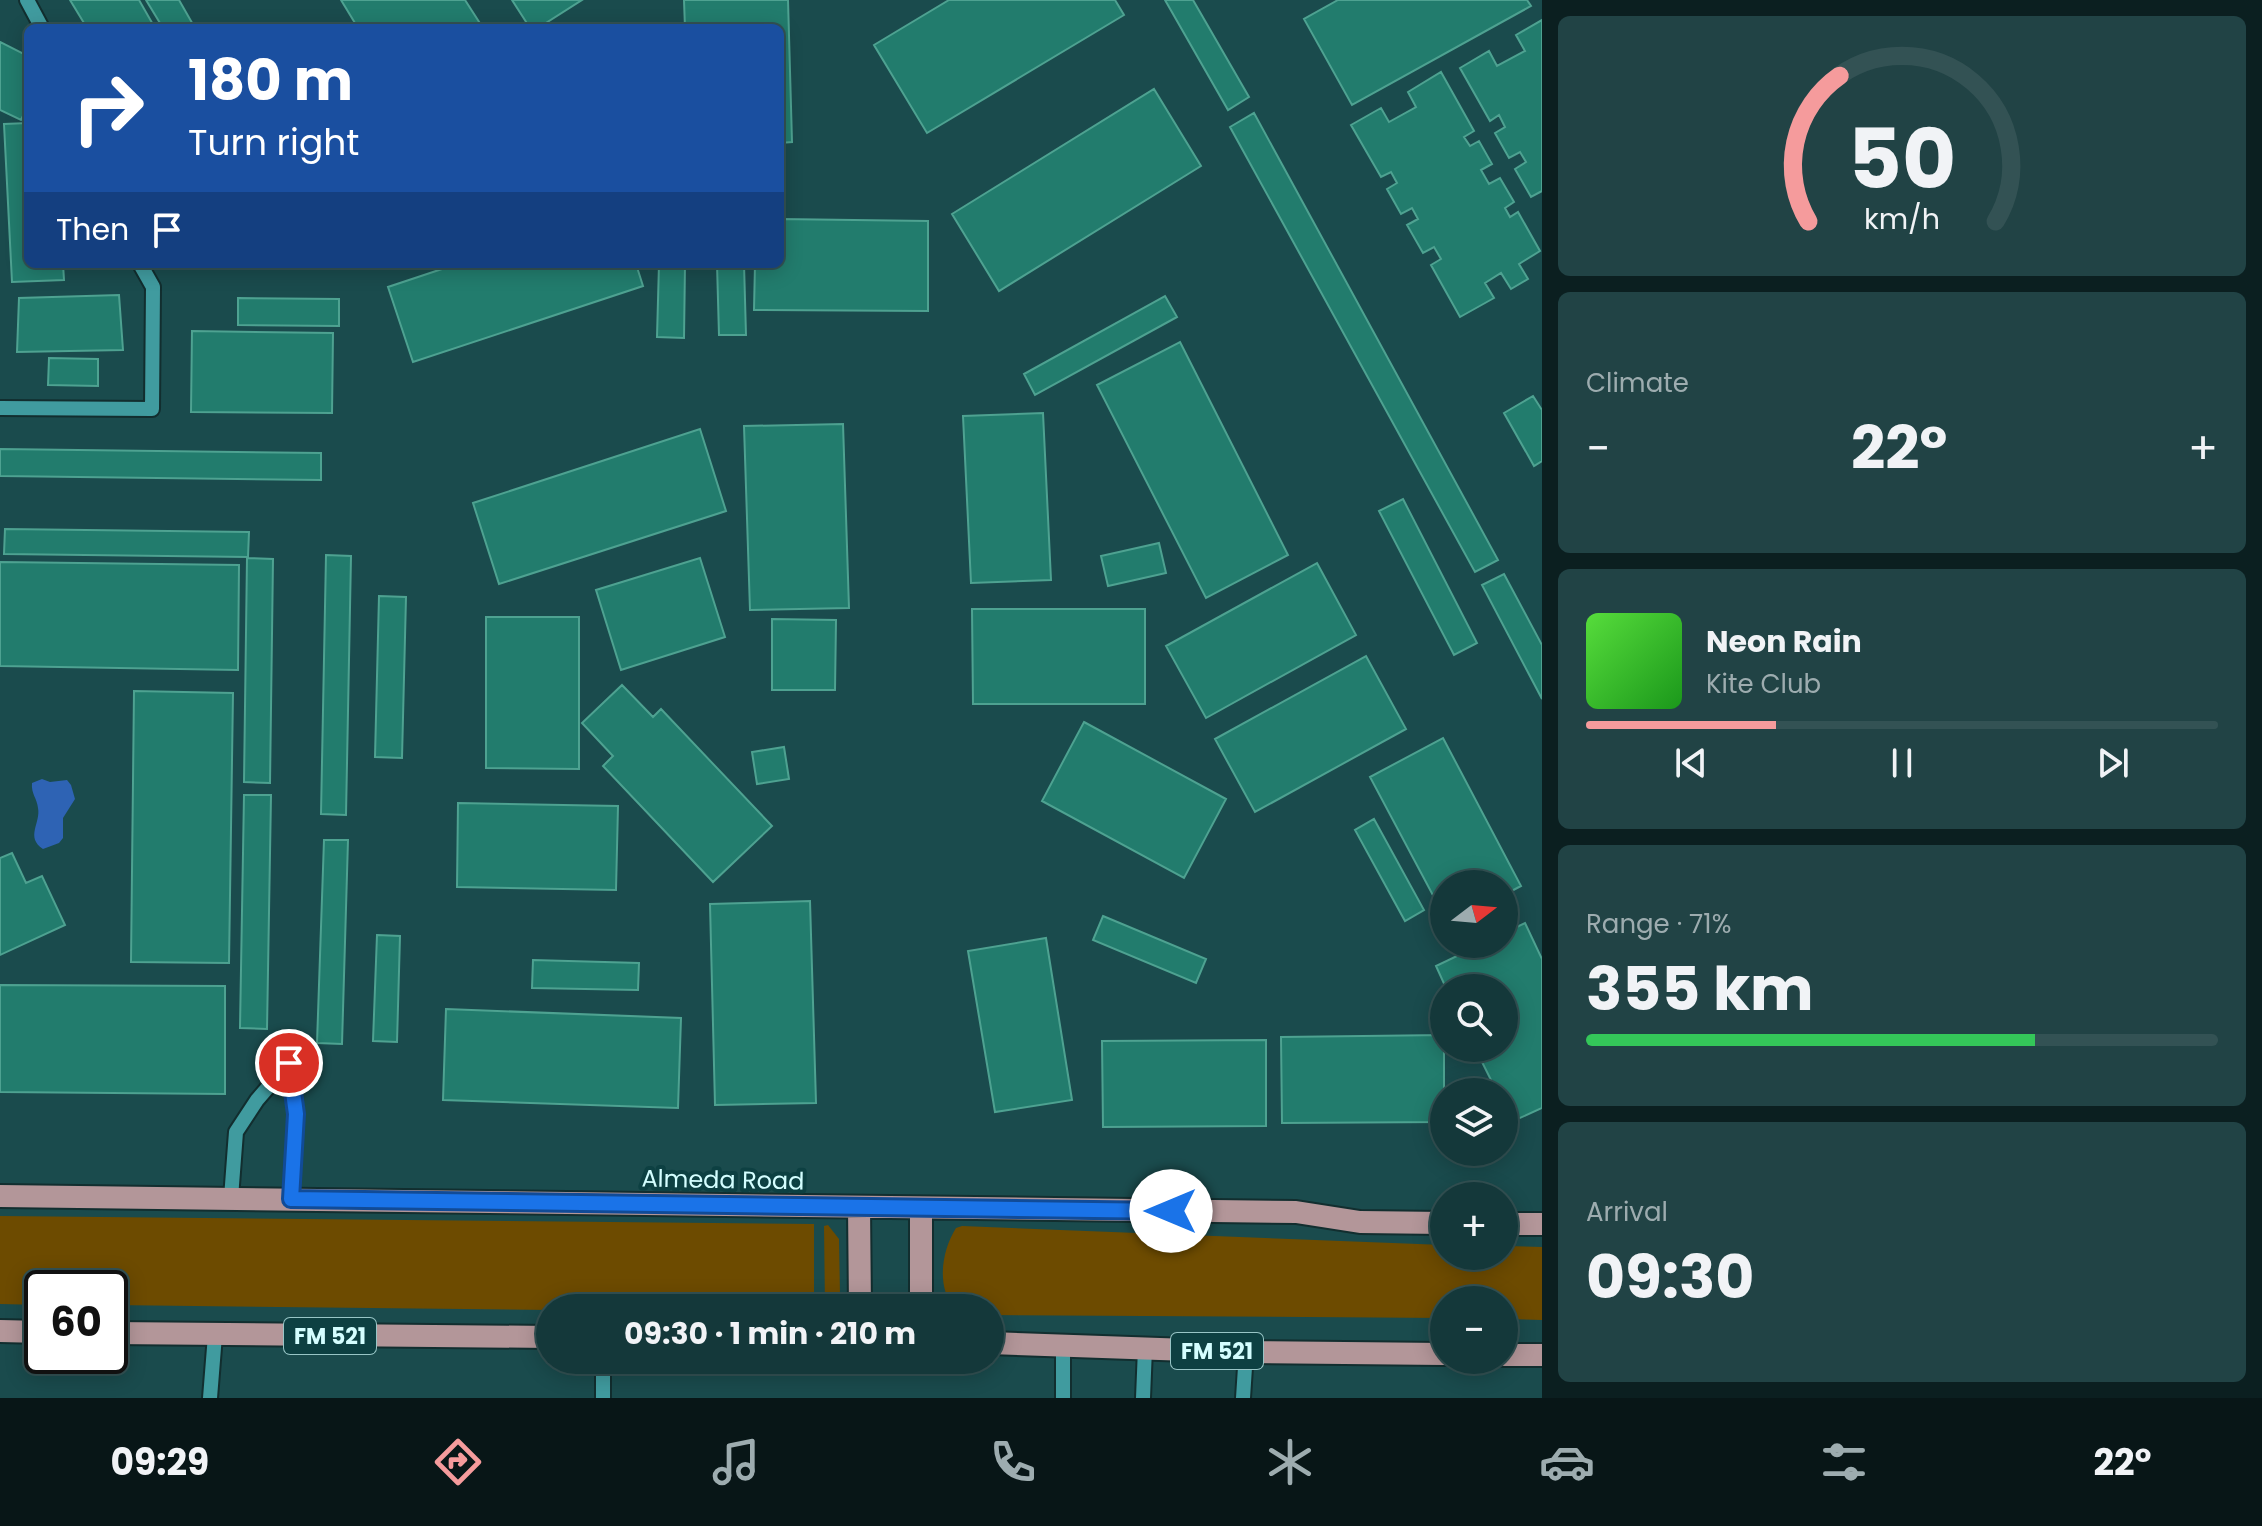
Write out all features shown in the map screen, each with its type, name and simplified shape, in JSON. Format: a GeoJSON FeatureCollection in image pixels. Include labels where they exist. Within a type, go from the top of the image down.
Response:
{"type":"FeatureCollection","features":[{"type":"Feature","properties":{"kind":"main road","name":"Almeda Road"},"geometry":{"type":"LineString","coordinates":[[0,1196],[1296,1212],[1360,1222],[1430,1223]]}},
{"type":"Feature","properties":{"kind":"main road"},"geometry":{"type":"LineString","coordinates":[[859,1207],[860,1294]]}},
{"type":"Feature","properties":{"kind":"main road"},"geometry":{"type":"LineString","coordinates":[[921,1208],[921,1294]]}},
{"type":"Feature","properties":{"kind":"main road"},"geometry":{"type":"LineString","coordinates":[[1518,1224],[1542,1224]]}},
{"type":"Feature","properties":{"kind":"main road"},"geometry":{"type":"LineString","coordinates":[[0,1331],[24,1332]]}},
{"type":"Feature","properties":{"kind":"main road","name":"FM 521"},"geometry":{"type":"LineString","coordinates":[[128,1333],[536,1337]]}},
{"type":"Feature","properties":{"kind":"main road","name":"FM 521"},"geometry":{"type":"LineString","coordinates":[[1004,1344],[1246,1352],[1430,1354]]}},
{"type":"Feature","properties":{"kind":"main road"},"geometry":{"type":"LineString","coordinates":[[1518,1355],[1542,1355]]}},
{"type":"Feature","properties":{"kind":"lane"},"geometry":{"type":"LineString","coordinates":[[27,0],[40,24]]}},
{"type":"Feature","properties":{"kind":"lane"},"geometry":{"type":"LineString","coordinates":[[0,408],[152,409],[153,287],[142,268]]}},
{"type":"Feature","properties":{"kind":"lane"},"geometry":{"type":"LineString","coordinates":[[231,1198],[236,1132],[257,1100],[289,1063],[296,1114],[291,1199]]}},
{"type":"Feature","properties":{"kind":"lane"},"geometry":{"type":"LineString","coordinates":[[210,1398],[215,1335]]}},
{"type":"Feature","properties":{"kind":"lane"},"geometry":{"type":"LineString","coordinates":[[1063,1346],[1063,1398]]}},
{"type":"Feature","properties":{"kind":"lane"},"geometry":{"type":"LineString","coordinates":[[1143,1398],[1145,1348]]}},
{"type":"Feature","properties":{"kind":"lane"},"geometry":{"type":"LineString","coordinates":[[1243,1398],[1246,1352]]}},
{"type":"Feature","properties":{"kind":"lane"},"geometry":{"type":"LineString","coordinates":[[603,1374],[603,1398]]}},
{"type":"Feature","properties":{"kind":"shaded area"},"geometry":{"type":"Polygon","coordinates":[[[0,1216],[814,1224],[814,1294],[536,1294],[536,1310],[128,1305],[128,1270],[24,1270],[24,1305],[0,1304],[0,1216]]]}},
{"type":"Feature","properties":{"kind":"shaded area"},"geometry":{"type":"Polygon","coordinates":[[[828,1225],[839,1239],[840,1294],[825,1294],[824,1226],[828,1225]]]}},
{"type":"Feature","properties":{"kind":"shaded area"},"geometry":{"type":"Polygon","coordinates":[[[956,1228],[1430,1244],[1430,1270],[1518,1270],[1518,1246],[1542,1247],[1542,1320],[1518,1319],[1518,1286],[1430,1286],[1430,1318],[1004,1315],[1004,1294],[946,1294],[943,1279],[944,1257],[956,1228]]]}},
{"type":"Feature","properties":{"kind":"water"},"geometry":{"type":"Polygon","coordinates":[[[42,779],[50,782],[67,780],[75,799],[63,818],[63,838],[59,843],[43,849],[34,835],[38,814],[32,787],[32,783],[42,779]]]}},
{"type":"Feature","properties":{"kind":"building"},"geometry":{"type":"Polygon","coordinates":[[[70,0],[139,0],[153,24],[85,24],[70,0]]]}},
{"type":"Feature","properties":{"kind":"building"},"geometry":{"type":"Polygon","coordinates":[[[146,0],[179,0],[193,24],[161,24],[146,0]]]}},
{"type":"Feature","properties":{"kind":"building"},"geometry":{"type":"Polygon","coordinates":[[[341,0],[465,0],[480,24],[356,24],[341,0]]]}},
{"type":"Feature","properties":{"kind":"building"},"geometry":{"type":"Polygon","coordinates":[[[512,0],[582,0],[544,24],[527,24],[512,0]]]}},
{"type":"Feature","properties":{"kind":"building"},"geometry":{"type":"Polygon","coordinates":[[[684,0],[788,0],[792,142],[784,143],[784,24],[685,24],[684,0]]]}},
{"type":"Feature","properties":{"kind":"building"},"geometry":{"type":"Polygon","coordinates":[[[949,0],[1115,0],[1124,15],[927,133],[874,45],[949,0]]]}},
{"type":"Feature","properties":{"kind":"building"},"geometry":{"type":"Polygon","coordinates":[[[1165,0],[1193,0],[1249,97],[1228,110],[1165,0]]]}},
{"type":"Feature","properties":{"kind":"building"},"geometry":{"type":"Polygon","coordinates":[[[1338,0],[1527,0],[1531,6],[1352,105],[1304,19],[1338,0]]]}},
{"type":"Feature","properties":{"kind":"building"},"geometry":{"type":"Polygon","coordinates":[[[1542,20],[1542,191],[1531,197],[1515,169],[1526,162],[1520,152],[1509,158],[1495,133],[1505,127],[1499,115],[1490,121],[1460,68],[1489,51],[1497,66],[1525,51],[1516,35],[1542,20]]]}},
{"type":"Feature","properties":{"kind":"building"},"geometry":{"type":"Polygon","coordinates":[[[0,42],[24,54],[24,114],[21,120],[0,110],[0,42]]]}},
{"type":"Feature","properties":{"kind":"building"},"geometry":{"type":"Polygon","coordinates":[[[1441,72],[1474,131],[1464,137],[1470,146],[1479,141],[1492,164],[1481,170],[1489,184],[1500,178],[1514,202],[1505,208],[1510,217],[1518,212],[1540,251],[1519,264],[1528,279],[1511,289],[1501,273],[1485,283],[1494,298],[1460,317],[1431,265],[1441,259],[1434,247],[1423,253],[1407,225],[1418,219],[1412,208],[1401,214],[1387,189],[1397,183],[1391,172],[1381,177],[1351,125],[1381,108],[1389,122],[1416,107],[1408,92],[1441,72]]]}},
{"type":"Feature","properties":{"kind":"building"},"geometry":{"type":"Polygon","coordinates":[[[1154,89],[1201,166],[999,291],[952,214],[1154,89]]]}},
{"type":"Feature","properties":{"kind":"building"},"geometry":{"type":"Polygon","coordinates":[[[1254,113],[1498,560],[1475,572],[1230,127],[1254,113]]]}},
{"type":"Feature","properties":{"kind":"building"},"geometry":{"type":"Polygon","coordinates":[[[24,123],[24,268],[63,268],[64,280],[12,282],[4,124],[24,123]]]}},
{"type":"Feature","properties":{"kind":"building"},"geometry":{"type":"Polygon","coordinates":[[[784,219],[928,221],[928,311],[754,310],[755,268],[784,268],[784,219]]]}},
{"type":"Feature","properties":{"kind":"building"},"geometry":{"type":"Polygon","coordinates":[[[445,268],[637,268],[643,286],[413,362],[388,287],[445,268]]]}},
{"type":"Feature","properties":{"kind":"building"},"geometry":{"type":"Polygon","coordinates":[[[659,268],[685,268],[684,338],[657,337],[659,268]]]}},
{"type":"Feature","properties":{"kind":"building"},"geometry":{"type":"Polygon","coordinates":[[[717,268],[744,268],[746,335],[719,335],[717,268]]]}},
{"type":"Feature","properties":{"kind":"building"},"geometry":{"type":"Polygon","coordinates":[[[119,295],[123,350],[17,352],[19,298],[119,295]]]}},
{"type":"Feature","properties":{"kind":"building"},"geometry":{"type":"Polygon","coordinates":[[[1165,296],[1177,317],[1035,395],[1024,374],[1165,296]]]}},
{"type":"Feature","properties":{"kind":"building"},"geometry":{"type":"Polygon","coordinates":[[[238,298],[339,299],[339,326],[238,325],[238,298]]]}},
{"type":"Feature","properties":{"kind":"building"},"geometry":{"type":"Polygon","coordinates":[[[192,331],[333,333],[332,413],[191,412],[192,331]]]}},
{"type":"Feature","properties":{"kind":"building"},"geometry":{"type":"Polygon","coordinates":[[[1180,342],[1288,555],[1206,598],[1097,385],[1180,342]]]}},
{"type":"Feature","properties":{"kind":"building"},"geometry":{"type":"Polygon","coordinates":[[[49,358],[98,359],[98,386],[48,385],[49,358]]]}},
{"type":"Feature","properties":{"kind":"building"},"geometry":{"type":"Polygon","coordinates":[[[1533,396],[1542,410],[1542,461],[1534,466],[1504,413],[1533,396]]]}},
{"type":"Feature","properties":{"kind":"building"},"geometry":{"type":"Polygon","coordinates":[[[1043,413],[1051,580],[971,583],[963,416],[1043,413]]]}},
{"type":"Feature","properties":{"kind":"building"},"geometry":{"type":"Polygon","coordinates":[[[843,424],[849,608],[750,610],[744,426],[843,424]]]}},
{"type":"Feature","properties":{"kind":"building"},"geometry":{"type":"Polygon","coordinates":[[[700,429],[726,511],[499,584],[473,503],[700,429]]]}},
{"type":"Feature","properties":{"kind":"building"},"geometry":{"type":"Polygon","coordinates":[[[0,449],[321,453],[321,480],[0,476],[0,449]]]}},
{"type":"Feature","properties":{"kind":"building"},"geometry":{"type":"Polygon","coordinates":[[[1403,499],[1477,643],[1454,655],[1379,511],[1403,499]]]}},
{"type":"Feature","properties":{"kind":"building"},"geometry":{"type":"Polygon","coordinates":[[[5,529],[249,532],[248,557],[4,554],[5,529]]]}},
{"type":"Feature","properties":{"kind":"building"},"geometry":{"type":"Polygon","coordinates":[[[1159,543],[1166,573],[1108,586],[1101,556],[1159,543]]]}},
{"type":"Feature","properties":{"kind":"building"},"geometry":{"type":"Polygon","coordinates":[[[326,555],[351,556],[346,815],[321,814],[326,555]]]}},
{"type":"Feature","properties":{"kind":"building"},"geometry":{"type":"Polygon","coordinates":[[[247,558],[273,559],[270,783],[244,782],[247,558]]]}},
{"type":"Feature","properties":{"kind":"building"},"geometry":{"type":"Polygon","coordinates":[[[700,558],[725,637],[621,670],[596,590],[700,558]]]}},
{"type":"Feature","properties":{"kind":"building"},"geometry":{"type":"Polygon","coordinates":[[[0,562],[239,565],[238,670],[0,666],[0,562]]]}},
{"type":"Feature","properties":{"kind":"building"},"geometry":{"type":"Polygon","coordinates":[[[1317,563],[1356,635],[1206,718],[1166,646],[1317,563]]]}},
{"type":"Feature","properties":{"kind":"building"},"geometry":{"type":"Polygon","coordinates":[[[1504,574],[1542,645],[1542,699],[1482,585],[1504,574]]]}},
{"type":"Feature","properties":{"kind":"building"},"geometry":{"type":"Polygon","coordinates":[[[379,596],[406,597],[402,758],[375,757],[379,596]]]}},
{"type":"Feature","properties":{"kind":"building"},"geometry":{"type":"Polygon","coordinates":[[[972,609],[1145,609],[1145,704],[973,704],[972,609]]]}},
{"type":"Feature","properties":{"kind":"building"},"geometry":{"type":"Polygon","coordinates":[[[486,617],[579,617],[579,769],[486,768],[486,617]]]}},
{"type":"Feature","properties":{"kind":"building"},"geometry":{"type":"Polygon","coordinates":[[[772,619],[836,620],[835,690],[772,690],[772,619]]]}},
{"type":"Feature","properties":{"kind":"building"},"geometry":{"type":"Polygon","coordinates":[[[1366,656],[1406,729],[1255,812],[1215,739],[1366,656]]]}},
{"type":"Feature","properties":{"kind":"building"},"geometry":{"type":"Polygon","coordinates":[[[622,685],[653,717],[661,709],[772,826],[713,882],[603,766],[613,756],[582,723],[622,685]]]}},
{"type":"Feature","properties":{"kind":"building"},"geometry":{"type":"Polygon","coordinates":[[[134,691],[233,693],[229,963],[131,962],[134,691]]]}},
{"type":"Feature","properties":{"kind":"building"},"geometry":{"type":"Polygon","coordinates":[[[1084,722],[1226,799],[1184,878],[1042,801],[1084,722]]]}},
{"type":"Feature","properties":{"kind":"building"},"geometry":{"type":"Polygon","coordinates":[[[1443,738],[1513,870],[1430,870],[1430,890],[1370,777],[1443,738]]]}},
{"type":"Feature","properties":{"kind":"building"},"geometry":{"type":"Polygon","coordinates":[[[784,747],[789,779],[757,784],[752,752],[784,747]]]}},
{"type":"Feature","properties":{"kind":"building"},"geometry":{"type":"Polygon","coordinates":[[[244,795],[271,795],[267,1029],[240,1028],[244,795]]]}},
{"type":"Feature","properties":{"kind":"building"},"geometry":{"type":"Polygon","coordinates":[[[458,803],[618,806],[616,890],[457,887],[458,803]]]}},
{"type":"Feature","properties":{"kind":"building"},"geometry":{"type":"Polygon","coordinates":[[[1374,819],[1424,910],[1405,921],[1355,830],[1374,819]]]}},
{"type":"Feature","properties":{"kind":"building"},"geometry":{"type":"Polygon","coordinates":[[[324,840],[348,840],[342,1044],[317,1043],[324,840]]]}},
{"type":"Feature","properties":{"kind":"building"},"geometry":{"type":"Polygon","coordinates":[[[12,853],[26,883],[42,876],[65,925],[0,955],[0,858],[12,853]]]}},
{"type":"Feature","properties":{"kind":"building"},"geometry":{"type":"Polygon","coordinates":[[[810,901],[816,1103],[715,1105],[710,904],[810,901]]]}},
{"type":"Feature","properties":{"kind":"building"},"geometry":{"type":"Polygon","coordinates":[[[1103,916],[1206,959],[1196,983],[1093,940],[1103,916]]]}},
{"type":"Feature","properties":{"kind":"building"},"geometry":{"type":"Polygon","coordinates":[[[1525,923],[1542,959],[1542,1108],[1518,1119],[1518,1078],[1490,1078],[1482,1062],[1518,1062],[1518,974],[1440,974],[1436,966],[1453,958],[1518,958],[1518,926],[1525,923]]]}},
{"type":"Feature","properties":{"kind":"building"},"geometry":{"type":"Polygon","coordinates":[[[377,935],[400,936],[397,1042],[373,1041],[377,935]]]}},
{"type":"Feature","properties":{"kind":"building"},"geometry":{"type":"Polygon","coordinates":[[[1046,938],[1072,1100],[995,1112],[968,951],[1046,938]]]}},
{"type":"Feature","properties":{"kind":"building"},"geometry":{"type":"Polygon","coordinates":[[[533,960],[639,963],[638,990],[532,988],[533,960]]]}},
{"type":"Feature","properties":{"kind":"building"},"geometry":{"type":"Polygon","coordinates":[[[0,985],[225,986],[225,1094],[0,1092],[0,985]]]}},
{"type":"Feature","properties":{"kind":"building"},"geometry":{"type":"Polygon","coordinates":[[[446,1009],[681,1018],[678,1108],[443,1100],[446,1009]]]}},
{"type":"Feature","properties":{"kind":"building"},"geometry":{"type":"Polygon","coordinates":[[[1430,1035],[1430,1062],[1444,1062],[1444,1078],[1430,1078],[1430,1122],[1282,1123],[1281,1037],[1430,1035]]]}},
{"type":"Feature","properties":{"kind":"building"},"geometry":{"type":"Polygon","coordinates":[[[1266,1040],[1266,1126],[1103,1127],[1102,1041],[1266,1040]]]}},
{"type":"Feature","properties":{"kind":"route"},"geometry":{"type":"LineString","coordinates":[[289,1063],[296,1114],[291,1199],[1171,1211]]}}]}
